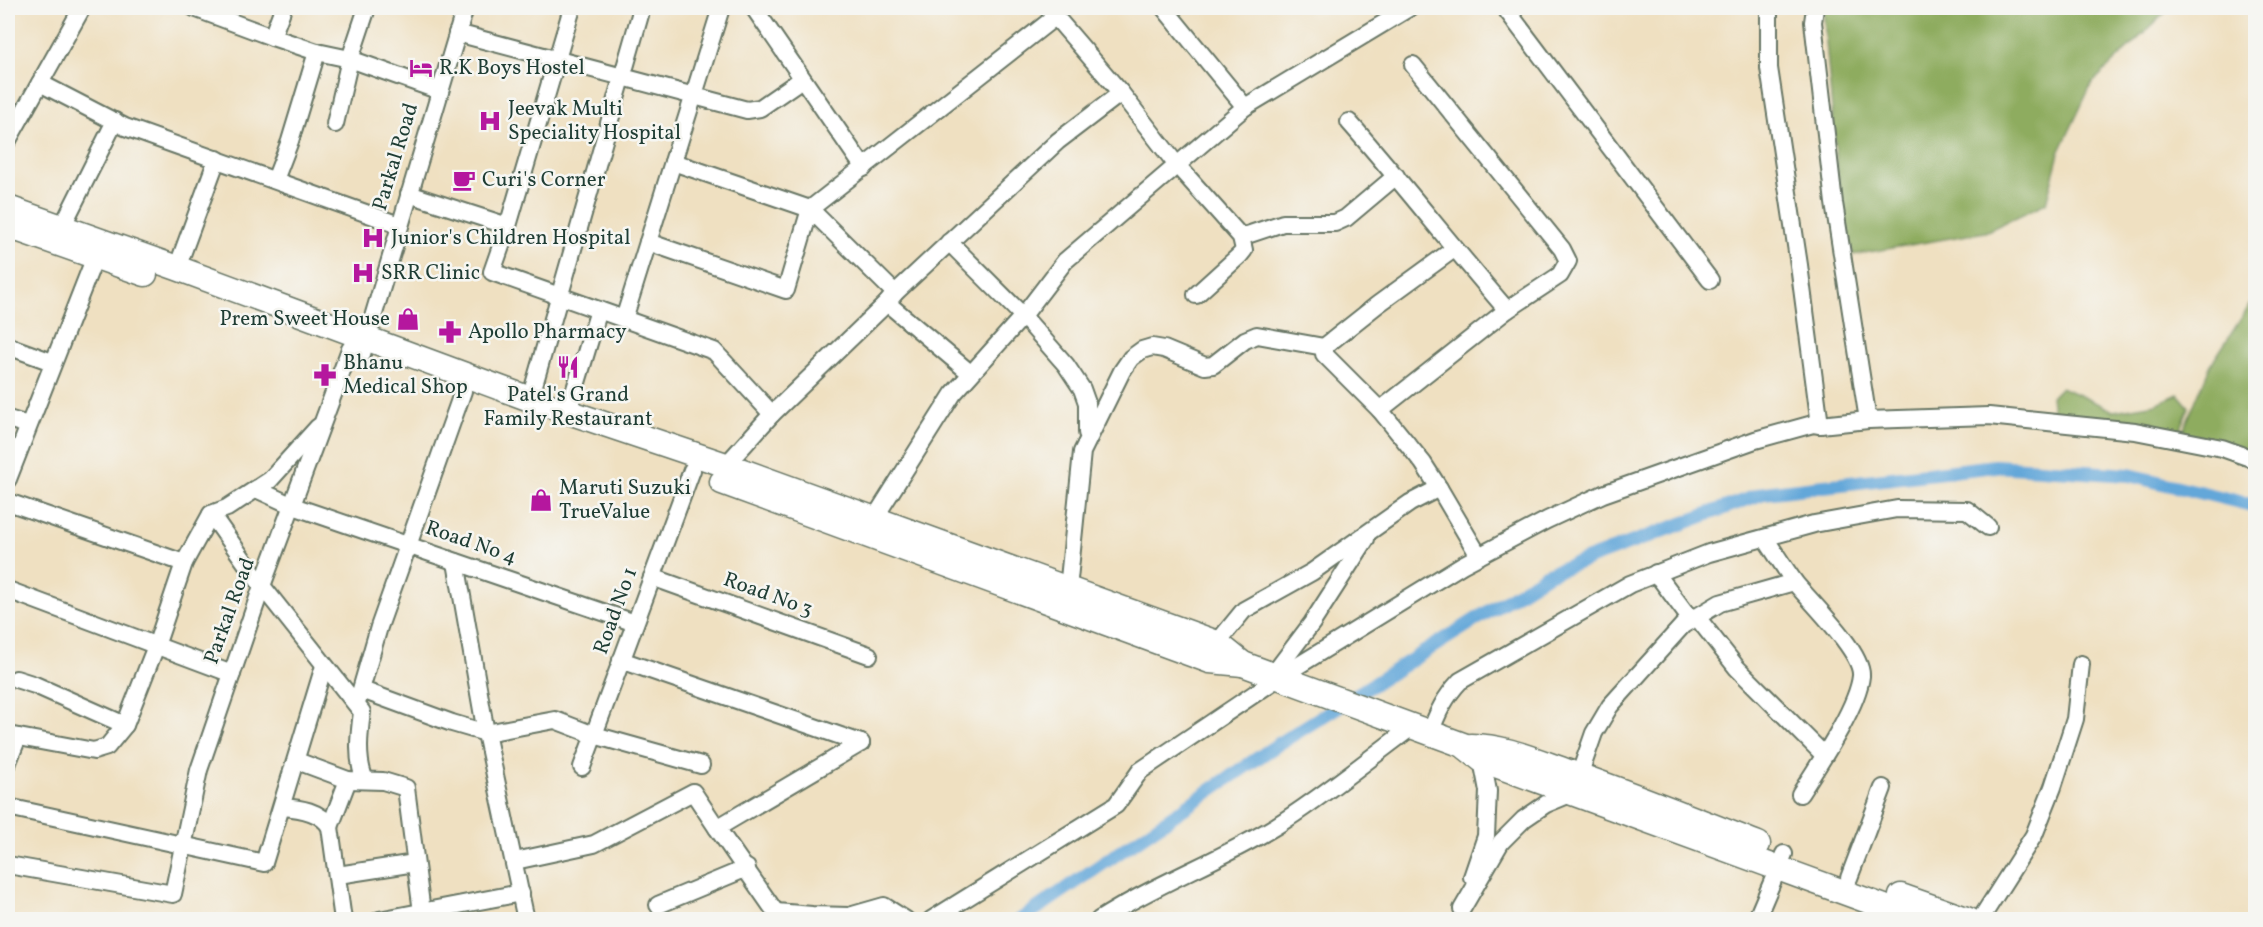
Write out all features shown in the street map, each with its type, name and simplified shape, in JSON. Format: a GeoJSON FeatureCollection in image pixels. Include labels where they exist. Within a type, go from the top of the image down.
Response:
{"type":"FeatureCollection","features":[{"type":"Feature","properties":{"kind":"highway"},"geometry":{"type":"LineString","coordinates":[[8,208],[177,268],[463,392],[1214,652]]}},
{"type":"Feature","properties":{"kind":"highway"},"geometry":{"type":"LineString","coordinates":[[8,226],[359,347],[530,399],[726,465],[1068,589],[1243,664],[1463,746],[1482,760],[1575,785],[1781,861],[1920,920]]}},
{"type":"Feature","properties":{"kind":"highway"},"geometry":{"type":"LineString","coordinates":[[1463,746],[1486,746],[1513,753],[1575,785]]}},
{"type":"Feature","properties":{"kind":"highway"},"geometry":{"type":"LineString","coordinates":[[1781,861],[1849,878],[1969,920]]}},
{"type":"Feature","properties":{"kind":"street"},"geometry":{"type":"LineString","coordinates":[[8,140],[82,8]]}},
{"type":"Feature","properties":{"kind":"street"},"geometry":{"type":"LineString","coordinates":[[194,8],[272,38],[317,52],[350,59],[440,91]]}},
{"type":"Feature","properties":{"kind":"street"},"geometry":{"type":"LineString","coordinates":[[272,38],[283,8]]}},
{"type":"Feature","properties":{"kind":"street"},"geometry":{"type":"LineString","coordinates":[[335,124],[350,59],[366,8]]}},
{"type":"Feature","properties":{"kind":"street","name":"Parkal Road"},"geometry":{"type":"LineString","coordinates":[[8,865],[173,894],[198,770],[262,586],[325,420],[359,347],[409,194],[465,8]]}},
{"type":"Feature","properties":{"kind":"street"},"geometry":{"type":"LineString","coordinates":[[572,8],[508,226],[492,272],[714,351],[771,414]]}},
{"type":"Feature","properties":{"kind":"street"},"geometry":{"type":"LineString","coordinates":[[530,399],[642,8]]}},
{"type":"Feature","properties":{"kind":"street"},"geometry":{"type":"LineString","coordinates":[[624,319],[721,8]]}},
{"type":"Feature","properties":{"kind":"street"},"geometry":{"type":"LineString","coordinates":[[754,8],[864,168]]}},
{"type":"Feature","properties":{"kind":"street"},"geometry":{"type":"LineString","coordinates":[[1164,8],[1245,107]]}},
{"type":"Feature","properties":{"kind":"street"},"geometry":{"type":"LineString","coordinates":[[874,519],[953,394],[1023,316],[1065,261],[1245,107],[1409,8]]}},
{"type":"Feature","properties":{"kind":"street"},"geometry":{"type":"LineString","coordinates":[[1505,8],[1710,280]]}},
{"type":"Feature","properties":{"kind":"street"},"geometry":{"type":"LineString","coordinates":[[1769,8],[1769,68],[1799,265],[1820,425]]}},
{"type":"Feature","properties":{"kind":"street"},"geometry":{"type":"LineString","coordinates":[[1815,8],[1813,22],[1833,191],[1868,420]]}},
{"type":"Feature","properties":{"kind":"street"},"geometry":{"type":"LineString","coordinates":[[648,243],[786,290],[810,209],[864,168],[1052,12],[1121,93],[1176,164],[1241,237],[1244,250],[1196,294]]}},
{"type":"Feature","properties":{"kind":"street"},"geometry":{"type":"LineString","coordinates":[[457,33],[747,110],[760,108],[802,79]]}},
{"type":"Feature","properties":{"kind":"street"},"geometry":{"type":"LineString","coordinates":[[275,180],[290,141],[317,52]]}},
{"type":"Feature","properties":{"kind":"street"},"geometry":{"type":"LineString","coordinates":[[1380,410],[1507,310],[1560,275],[1566,267],[1567,256],[1413,65]]}},
{"type":"Feature","properties":{"kind":"street"},"geometry":{"type":"LineString","coordinates":[[40,83],[115,122],[399,225]]}},
{"type":"Feature","properties":{"kind":"street"},"geometry":{"type":"LineString","coordinates":[[726,465],[771,414],[949,242],[1058,141],[1121,93]]}},
{"type":"Feature","properties":{"kind":"street"},"geometry":{"type":"LineString","coordinates":[[62,227],[115,122]]}},
{"type":"Feature","properties":{"kind":"street"},"geometry":{"type":"LineString","coordinates":[[1349,122],[1507,310]]}},
{"type":"Feature","properties":{"kind":"street"},"geometry":{"type":"LineString","coordinates":[[177,268],[217,159]]}},
{"type":"Feature","properties":{"kind":"street"},"geometry":{"type":"LineString","coordinates":[[673,162],[810,209],[891,298],[970,373]]}},
{"type":"Feature","properties":{"kind":"street"},"geometry":{"type":"LineString","coordinates":[[1241,237],[1283,223],[1335,223],[1346,218],[1396,176]]}},
{"type":"Feature","properties":{"kind":"street"},"geometry":{"type":"LineString","coordinates":[[409,194],[508,226]]}},
{"type":"Feature","properties":{"kind":"street"},"geometry":{"type":"LineString","coordinates":[[949,242],[1023,316],[1066,365],[1082,389],[1087,403],[1087,440]]}},
{"type":"Feature","properties":{"kind":"street"},"geometry":{"type":"LineString","coordinates":[[1068,589],[1080,465],[1087,440],[1131,358],[1142,350],[1152,347],[1164,349],[1205,366],[1213,365],[1245,340],[1257,335],[1324,347],[1454,249]]}},
{"type":"Feature","properties":{"kind":"street"},"geometry":{"type":"LineString","coordinates":[[8,479],[95,256]]}},
{"type":"Feature","properties":{"kind":"street"},"geometry":{"type":"LineString","coordinates":[[568,412],[598,310]]}},
{"type":"Feature","properties":{"kind":"street"},"geometry":{"type":"LineString","coordinates":[[8,346],[52,362]]}},
{"type":"Feature","properties":{"kind":"street"},"geometry":{"type":"LineString","coordinates":[[1324,347],[1324,354],[1380,410],[1423,463],[1479,556]]}},
{"type":"Feature","properties":{"kind":"street"},"geometry":{"type":"LineString","coordinates":[[365,780],[360,768],[359,739],[362,712],[359,698],[379,627],[463,392]]}},
{"type":"Feature","properties":{"kind":"street"},"geometry":{"type":"LineString","coordinates":[[931,920],[1116,805],[1140,771],[1279,678],[1479,556],[1603,494],[1755,440],[1813,423],[1820,425],[1868,420],[1989,416],[2135,431],[2222,448],[2256,460]]}},
{"type":"Feature","properties":{"kind":"street"},"geometry":{"type":"LineString","coordinates":[[8,419],[28,425]]}},
{"type":"Feature","properties":{"kind":"street"},"geometry":{"type":"LineString","coordinates":[[8,762],[13,736],[94,751],[107,747],[125,725],[156,646],[184,563],[211,514],[227,507],[270,480],[325,420]]}},
{"type":"Feature","properties":{"kind":"street","name":"Road No 1"},"geometry":{"type":"LineString","coordinates":[[582,767],[692,470]]}},
{"type":"Feature","properties":{"kind":"street"},"geometry":{"type":"LineString","coordinates":[[1214,652],[1244,610],[1312,572],[1410,503],[1439,488]]}},
{"type":"Feature","properties":{"kind":"street","name":"Road No 4"},"geometry":{"type":"LineString","coordinates":[[256,489],[293,506],[635,623]]}},
{"type":"Feature","properties":{"kind":"street"},"geometry":{"type":"LineString","coordinates":[[8,502],[184,563]]}},
{"type":"Feature","properties":{"kind":"street"},"geometry":{"type":"LineString","coordinates":[[1099,920],[1127,902],[1183,876],[1274,827],[1321,797],[1411,726],[1438,710],[1460,681],[1630,584],[1709,553],[1814,524],[1897,509],[1967,510],[1988,527]]}},
{"type":"Feature","properties":{"kind":"street"},"geometry":{"type":"LineString","coordinates":[[211,514],[262,586],[324,666],[359,698],[486,733],[555,720],[594,735],[701,765]]}},
{"type":"Feature","properties":{"kind":"street"},"geometry":{"type":"LineString","coordinates":[[1279,678],[1371,532]]}},
{"type":"Feature","properties":{"kind":"street"},"geometry":{"type":"LineString","coordinates":[[1764,538],[1794,582],[1859,661],[1861,674],[1858,694],[1800,794]]}},
{"type":"Feature","properties":{"kind":"street"},"geometry":{"type":"LineString","coordinates":[[456,562],[486,733],[526,920]]}},
{"type":"Feature","properties":{"kind":"street"},"geometry":{"type":"LineString","coordinates":[[1656,573],[1737,668],[1824,755]]}},
{"type":"Feature","properties":{"kind":"street","name":"Road No 3"},"geometry":{"type":"LineString","coordinates":[[652,577],[868,655]]}},
{"type":"Feature","properties":{"kind":"street"},"geometry":{"type":"LineString","coordinates":[[1460,914],[1501,842],[1524,819],[1575,785],[1594,733],[1610,706],[1675,633],[1694,618],[1720,603],[1794,582]]}},
{"type":"Feature","properties":{"kind":"street"},"geometry":{"type":"LineString","coordinates":[[8,590],[231,674]]}},
{"type":"Feature","properties":{"kind":"street"},"geometry":{"type":"LineString","coordinates":[[621,660],[861,743],[717,828]]}},
{"type":"Feature","properties":{"kind":"street"},"geometry":{"type":"LineString","coordinates":[[1980,920],[2034,835],[2053,787],[2075,719],[2081,664]]}},
{"type":"Feature","properties":{"kind":"street"},"geometry":{"type":"LineString","coordinates":[[8,807],[264,863],[297,761],[324,666]]}},
{"type":"Feature","properties":{"kind":"street"},"geometry":{"type":"LineString","coordinates":[[16,680],[35,685],[125,725]]}},
{"type":"Feature","properties":{"kind":"street"},"geometry":{"type":"LineString","coordinates":[[1460,914],[1486,836],[1488,791],[1482,760]]}},
{"type":"Feature","properties":{"kind":"street"},"geometry":{"type":"LineString","coordinates":[[297,761],[348,780],[383,781],[400,784],[406,788],[422,915]]}},
{"type":"Feature","properties":{"kind":"street"},"geometry":{"type":"LineString","coordinates":[[330,827],[348,780]]}},
{"type":"Feature","properties":{"kind":"street"},"geometry":{"type":"LineString","coordinates":[[1849,878],[1883,788]]}},
{"type":"Feature","properties":{"kind":"street"},"geometry":{"type":"LineString","coordinates":[[514,861],[594,844],[693,792],[779,916],[849,916],[884,906],[906,920]]}},
{"type":"Feature","properties":{"kind":"street"},"geometry":{"type":"LineString","coordinates":[[282,807],[300,808],[325,819],[330,827],[343,920]]}},
{"type":"Feature","properties":{"kind":"street"},"geometry":{"type":"LineString","coordinates":[[1756,920],[1781,861]]}},
{"type":"Feature","properties":{"kind":"street"},"geometry":{"type":"LineString","coordinates":[[338,875],[415,863]]}},
{"type":"Feature","properties":{"kind":"street"},"geometry":{"type":"LineString","coordinates":[[658,905],[747,868]]}},
{"type":"Feature","properties":{"kind":"street"},"geometry":{"type":"LineString","coordinates":[[379,920],[422,915],[521,893]]}},
{"type":"Feature","properties":{"kind":"green space"},"geometry":{"type":"Polygon","coordinates":[[[1823,8],[2170,8],[2092,83],[2059,153],[2046,203],[1985,232],[1853,255],[1839,189],[1823,8]]]}},
{"type":"Feature","properties":{"kind":"green space"},"geometry":{"type":"Polygon","coordinates":[[[2255,297],[2255,456],[2183,431],[2210,366],[2255,297]]]}},
{"type":"Feature","properties":{"kind":"green space"},"geometry":{"type":"Polygon","coordinates":[[[2061,387],[2114,411],[2156,404],[2178,394],[2189,407],[2180,431],[2054,418],[2051,397],[2061,387]]]}},
{"type":"Feature","properties":{"kind":"waterway"},"geometry":{"type":"LineString","coordinates":[[1020,920],[1280,743],[1548,574],[1764,493],[1995,466],[2129,475],[2256,506]]}},
{"type":"Feature","properties":{"kind":"place","name":"R.K Boys Hostel"},"geometry":{"type":"Point","coordinates":[421,68]}},
{"type":"Feature","properties":{"kind":"place","name":"Jeevak Multi Speciality Hospital"},"geometry":{"type":"Point","coordinates":[490,121]}},
{"type":"Feature","properties":{"kind":"place","name":"Curi's Corner"},"geometry":{"type":"Point","coordinates":[464,180]}},
{"type":"Feature","properties":{"kind":"place","name":"Junior's Children Hospital"},"geometry":{"type":"Point","coordinates":[373,238]}},
{"type":"Feature","properties":{"kind":"place","name":"SRR Clinic"},"geometry":{"type":"Point","coordinates":[363,273]}},
{"type":"Feature","properties":{"kind":"place","name":"Prem Sweet House"},"geometry":{"type":"Point","coordinates":[408,319]}},
{"type":"Feature","properties":{"kind":"place","name":"Apollo Pharmacy"},"geometry":{"type":"Point","coordinates":[450,332]}},
{"type":"Feature","properties":{"kind":"place","name":"Patel's Grand Family Restaurant"},"geometry":{"type":"Point","coordinates":[568,367]}},
{"type":"Feature","properties":{"kind":"place","name":"Bhanu Medical Shop"},"geometry":{"type":"Point","coordinates":[325,375]}},
{"type":"Feature","properties":{"kind":"place","name":"Maruti Suzuki TrueValue"},"geometry":{"type":"Point","coordinates":[541,500]}}]}
